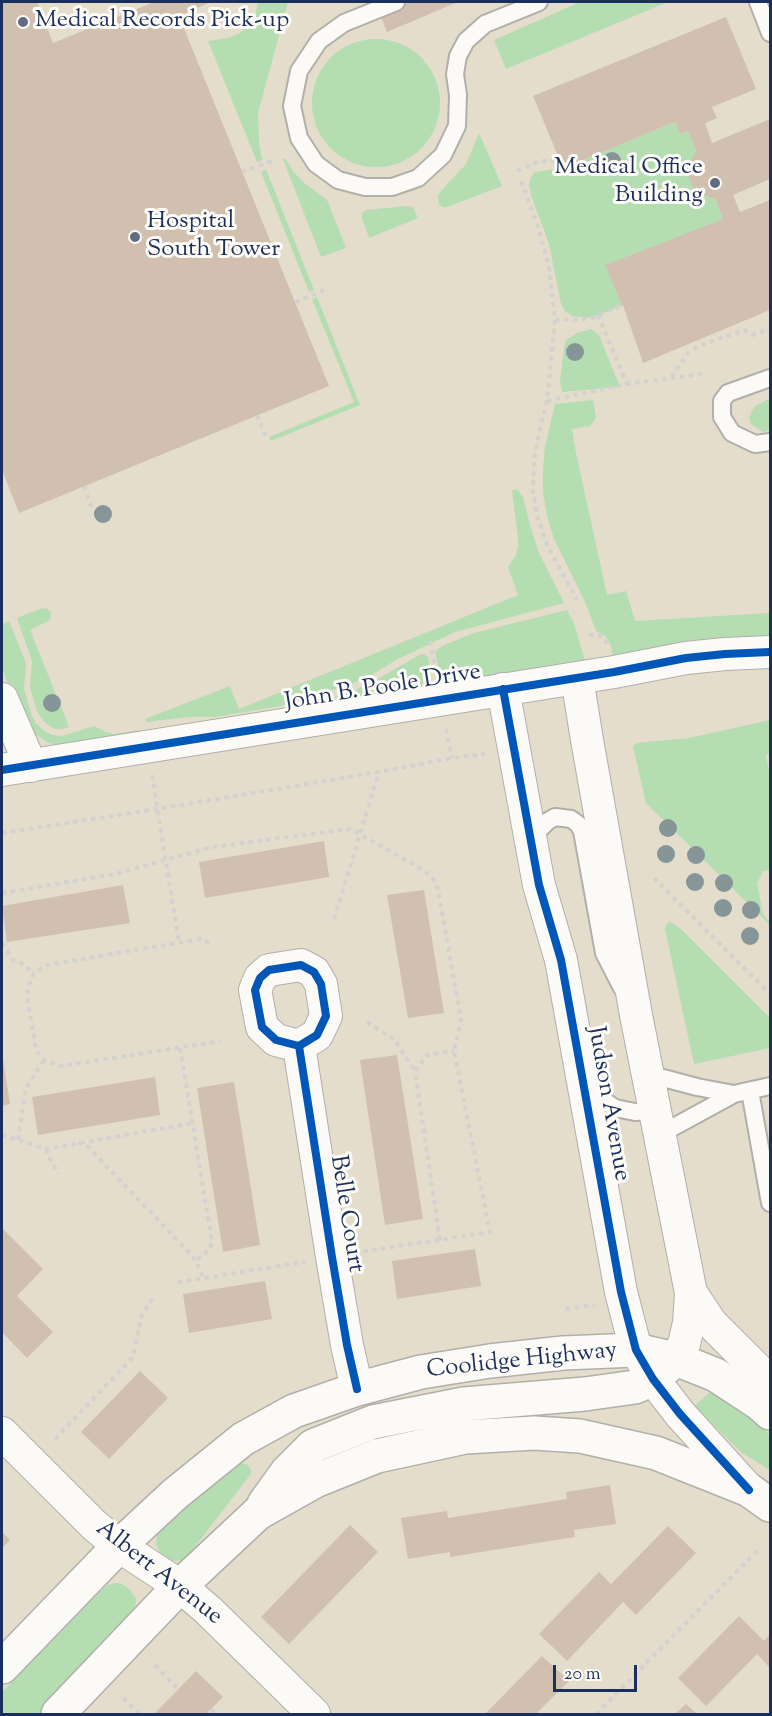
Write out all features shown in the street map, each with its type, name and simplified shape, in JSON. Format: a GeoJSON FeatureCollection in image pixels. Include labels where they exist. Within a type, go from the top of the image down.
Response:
{"type":"FeatureCollection","features":[{"type":"Feature","properties":{"kind":"main road","name":"Coolidge Highway"},"geometry":{"type":"LineString","coordinates":[[2,1667],[120,1546],[175,1494],[243,1438],[294,1411],[357,1389],[421,1372],[490,1360],[562,1353],[636,1350],[664,1369],[716,1376],[771,1413]]}},
{"type":"Feature","properties":{"kind":"main road"},"geometry":{"type":"LineString","coordinates":[[58,1714],[180,1586],[258,1513],[287,1472],[313,1446],[373,1422],[464,1404],[585,1394],[634,1387],[664,1369]]}},
{"type":"Feature","properties":{"kind":"main road"},"geometry":{"type":"LineString","coordinates":[[258,1513],[315,1481],[376,1456],[465,1437],[534,1433],[580,1436],[656,1453],[760,1498]]}},
{"type":"Feature","properties":{"kind":"street","name":"John B. Poole Drive"},"geometry":{"type":"LineString","coordinates":[[16,768],[578,678],[686,658],[771,651]]}},
{"type":"Feature","properties":{"kind":"street","name":"Judson Avenue"},"geometry":{"type":"LineString","coordinates":[[578,678],[586,740],[636,1015],[691,1293],[689,1323],[684,1344],[664,1369]]}},
{"type":"Feature","properties":{"kind":"street","name":"Judson Avenue"},"geometry":{"type":"LineString","coordinates":[[503,689],[539,885],[561,960],[621,1292],[636,1350]]}},
{"type":"Feature","properties":{"kind":"street"},"geometry":{"type":"LineString","coordinates":[[2,699],[16,768]]}},
{"type":"Feature","properties":{"kind":"street","name":"Belle Court"},"geometry":{"type":"LineString","coordinates":[[298,1046],[347,1345],[357,1389]]}},
{"type":"Feature","properties":{"kind":"street","name":"Judson Avenue"},"geometry":{"type":"LineString","coordinates":[[691,1293],[711,1323],[771,1382]]}},
{"type":"Feature","properties":{"kind":"street"},"geometry":{"type":"LineString","coordinates":[[664,1369],[680,1413],[760,1498]]}},
{"type":"Feature","properties":{"kind":"street","name":"Albert Avenue"},"geometry":{"type":"LineString","coordinates":[[2,1433],[94,1525],[120,1546],[180,1586],[209,1611],[314,1714]]}},
{"type":"Feature","properties":{"kind":"lane"},"geometry":{"type":"LineString","coordinates":[[396,2],[344,23],[320,41],[298,71],[292,106],[300,138],[316,164],[338,180],[365,187],[392,188],[418,178],[443,155],[457,126],[458,95],[455,75],[458,56],[466,40],[485,24],[539,2]]}},
{"type":"Feature","properties":{"kind":"lane"},"geometry":{"type":"LineString","coordinates":[[758,2],[770,30]]}},
{"type":"Feature","properties":{"kind":"lane"},"geometry":{"type":"LineString","coordinates":[[771,378],[728,393],[722,401],[722,417],[732,433],[755,444],[771,442]]}},
{"type":"Feature","properties":{"kind":"lane"},"geometry":{"type":"LineString","coordinates":[[532,847],[538,831],[555,817],[571,819],[578,824],[582,831],[604,953],[636,1015]]}},
{"type":"Feature","properties":{"kind":"lane"},"geometry":{"type":"LineString","coordinates":[[648,1074],[697,1087],[742,1092]]}},
{"type":"Feature","properties":{"kind":"lane"},"geometry":{"type":"LineString","coordinates":[[582,1083],[615,1108],[635,1112],[657,1123],[742,1092],[771,1086]]}},
{"type":"Feature","properties":{"kind":"lane"},"geometry":{"type":"LineString","coordinates":[[742,1092],[771,1203]]}},
{"type":"Feature","properties":{"kind":"path"},"geometry":{"type":"LineString","coordinates":[[242,172],[274,160]]}},
{"type":"Feature","properties":{"kind":"path"},"geometry":{"type":"LineString","coordinates":[[517,171],[540,161],[560,161]]}},
{"type":"Feature","properties":{"kind":"path"},"geometry":{"type":"LineString","coordinates":[[521,181],[549,266],[555,320],[547,401],[537,438],[533,491],[537,516],[548,547],[577,600]]}},
{"type":"Feature","properties":{"kind":"path"},"geometry":{"type":"LineString","coordinates":[[295,302],[325,290]]}},
{"type":"Feature","properties":{"kind":"path"},"geometry":{"type":"LineString","coordinates":[[555,320],[589,319],[623,306]]}},
{"type":"Feature","properties":{"kind":"path"},"geometry":{"type":"LineString","coordinates":[[598,315],[627,384]]}},
{"type":"Feature","properties":{"kind":"path"},"geometry":{"type":"LineString","coordinates":[[671,378],[688,353],[698,346],[744,330],[754,335],[771,328]]}},
{"type":"Feature","properties":{"kind":"path"},"geometry":{"type":"LineString","coordinates":[[547,401],[627,384],[703,374]]}},
{"type":"Feature","properties":{"kind":"path"},"geometry":{"type":"LineString","coordinates":[[257,415],[267,438]]}},
{"type":"Feature","properties":{"kind":"path"},"geometry":{"type":"LineString","coordinates":[[84,486],[92,509]]}},
{"type":"Feature","properties":{"kind":"path"},"geometry":{"type":"LineString","coordinates":[[430,640],[436,673]]}},
{"type":"Feature","properties":{"kind":"path"},"geometry":{"type":"LineString","coordinates":[[446,727],[452,758]]}},
{"type":"Feature","properties":{"kind":"path"},"geometry":{"type":"LineString","coordinates":[[2,833],[491,753]]}},
{"type":"Feature","properties":{"kind":"path"},"geometry":{"type":"LineString","coordinates":[[334,920],[379,772]]}},
{"type":"Feature","properties":{"kind":"path"},"geometry":{"type":"LineString","coordinates":[[152,775],[179,943]]}},
{"type":"Feature","properties":{"kind":"path"},"geometry":{"type":"LineString","coordinates":[[654,879],[771,994]]}},
{"type":"Feature","properties":{"kind":"path"},"geometry":{"type":"LineString","coordinates":[[209,943],[201,939],[47,965],[34,973],[28,985],[27,997],[36,1050],[44,1060],[61,1066],[221,1041]]}},
{"type":"Feature","properties":{"kind":"path"},"geometry":{"type":"LineString","coordinates":[[2,944],[13,960],[23,964],[34,973]]}},
{"type":"Feature","properties":{"kind":"path"},"geometry":{"type":"LineString","coordinates":[[367,1022],[394,1039],[415,1071],[440,1240]]}},
{"type":"Feature","properties":{"kind":"path"},"geometry":{"type":"LineString","coordinates":[[180,1048],[212,1241],[210,1249],[196,1261]]}},
{"type":"Feature","properties":{"kind":"path"},"geometry":{"type":"LineString","coordinates":[[415,1071],[427,1055],[454,1052]]}},
{"type":"Feature","properties":{"kind":"path"},"geometry":{"type":"LineString","coordinates":[[18,1140],[26,1088],[44,1060]]}},
{"type":"Feature","properties":{"kind":"path"},"geometry":{"type":"LineString","coordinates":[[2,1135],[46,1149],[194,1123]]}},
{"type":"Feature","properties":{"kind":"path"},"geometry":{"type":"LineString","coordinates":[[77,1143],[88,1147],[196,1261],[203,1277]]}},
{"type":"Feature","properties":{"kind":"path"},"geometry":{"type":"LineString","coordinates":[[46,1149],[59,1174]]}},
{"type":"Feature","properties":{"kind":"path"},"geometry":{"type":"LineString","coordinates":[[178,1282],[315,1260]]}},
{"type":"Feature","properties":{"kind":"path"},"geometry":{"type":"LineString","coordinates":[[55,1439],[133,1357],[141,1317],[154,1298]]}},
{"type":"Feature","properties":{"kind":"path"},"geometry":{"type":"LineString","coordinates":[[566,1309],[596,1305]]}},
{"type":"Feature","properties":{"kind":"path"},"geometry":{"type":"LineString","coordinates":[[596,1714],[759,1549]]}},
{"type":"Feature","properties":{"kind":"path"},"geometry":{"type":"LineString","coordinates":[[155,1665],[178,1689]]}},
{"type":"Feature","properties":{"kind":"path"},"geometry":{"type":"LineString","coordinates":[[123,1698],[140,1714]]}},
{"type":"Feature","properties":{"kind":"path"},"geometry":{"type":"LineString","coordinates":[[211,1709],[216,1714]]}},
{"type":"Feature","properties":{"kind":"green space"},"geometry":{"type":"Polygon","coordinates":[[[258,2],[288,2],[258,113],[262,160],[257,162],[208,41],[228,38],[247,28],[255,17],[258,2]]]}},
{"type":"Feature","properties":{"kind":"green space"},"geometry":{"type":"Polygon","coordinates":[[[580,2],[668,2],[506,69],[494,40],[580,2]]]}},
{"type":"Feature","properties":{"kind":"green space"},"geometry":{"type":"Polygon","coordinates":[[[376,39],[401,43],[422,57],[436,78],[440,103],[436,128],[422,149],[401,163],[376,167],[351,163],[330,149],[316,128],[312,103],[316,78],[330,57],[351,43],[376,39]]]}},
{"type":"Feature","properties":{"kind":"green space"},"geometry":{"type":"Polygon","coordinates":[[[675,122],[680,134],[688,131],[696,150],[687,171],[695,192],[716,200],[723,219],[606,265],[622,306],[590,318],[572,316],[561,304],[549,244],[531,195],[529,184],[531,177],[535,172],[563,168],[675,122]]]}},
{"type":"Feature","properties":{"kind":"green space"},"geometry":{"type":"Polygon","coordinates":[[[479,133],[502,186],[442,207],[439,204],[440,192],[466,164],[479,133]]]}},
{"type":"Feature","properties":{"kind":"green space"},"geometry":{"type":"Polygon","coordinates":[[[285,158],[303,182],[327,200],[346,248],[321,257],[283,159],[285,158]]]}},
{"type":"Feature","properties":{"kind":"green space"},"geometry":{"type":"Polygon","coordinates":[[[266,169],[314,290],[309,292],[261,172],[266,169]]]}},
{"type":"Feature","properties":{"kind":"green space"},"geometry":{"type":"Polygon","coordinates":[[[413,207],[418,218],[369,238],[362,213],[366,210],[413,207]]]}},
{"type":"Feature","properties":{"kind":"green space"},"geometry":{"type":"Polygon","coordinates":[[[317,297],[360,405],[271,441],[269,437],[354,402],[312,299],[317,297]]]}},
{"type":"Feature","properties":{"kind":"green space"},"geometry":{"type":"Polygon","coordinates":[[[591,329],[599,335],[620,387],[562,392],[560,382],[566,340],[577,333],[591,329]]]}},
{"type":"Feature","properties":{"kind":"green space"},"geometry":{"type":"Polygon","coordinates":[[[770,398],[770,430],[763,432],[751,424],[749,418],[754,407],[770,398]]]}},
{"type":"Feature","properties":{"kind":"green space"},"geometry":{"type":"Polygon","coordinates":[[[593,400],[596,418],[590,426],[572,429],[607,595],[626,591],[635,621],[770,613],[770,641],[614,660],[610,643],[605,636],[596,631],[585,602],[554,539],[543,492],[545,447],[555,404],[593,400]]]}},
{"type":"Feature","properties":{"kind":"green space"},"geometry":{"type":"Polygon","coordinates":[[[517,489],[523,497],[539,553],[564,603],[455,632],[352,684],[281,706],[215,717],[189,717],[146,722],[145,719],[230,686],[239,709],[518,595],[508,567],[518,547],[512,490],[517,489]]]}},
{"type":"Feature","properties":{"kind":"green space"},"geometry":{"type":"Polygon","coordinates":[[[42,608],[48,609],[51,613],[50,620],[30,630],[69,727],[62,729],[55,729],[48,725],[37,711],[30,687],[32,661],[17,618],[42,608]]]}},
{"type":"Feature","properties":{"kind":"green space"},"geometry":{"type":"Polygon","coordinates":[[[567,610],[574,623],[586,664],[442,688],[435,651],[444,645],[474,633],[567,610]]]}},
{"type":"Feature","properties":{"kind":"green space"},"geometry":{"type":"Polygon","coordinates":[[[9,621],[26,663],[24,688],[31,713],[35,722],[44,731],[62,736],[94,726],[114,734],[139,730],[141,740],[66,749],[47,742],[31,732],[19,713],[2,668],[2,624],[9,621]]]}},
{"type":"Feature","properties":{"kind":"green space"},"geometry":{"type":"Polygon","coordinates":[[[421,654],[428,657],[433,690],[310,705],[351,692],[421,654]]]}},
{"type":"Feature","properties":{"kind":"green space"},"geometry":{"type":"Polygon","coordinates":[[[770,720],[770,753],[766,755],[770,777],[770,870],[763,871],[757,883],[763,914],[770,925],[646,803],[633,746],[637,743],[689,738],[770,720]]]}},
{"type":"Feature","properties":{"kind":"green space"},"geometry":{"type":"Polygon","coordinates":[[[670,922],[680,928],[770,1018],[770,1048],[694,1064],[665,929],[670,922]]]}},
{"type":"Feature","properties":{"kind":"green space"},"geometry":{"type":"Polygon","coordinates":[[[710,1392],[747,1414],[770,1435],[770,1470],[742,1453],[694,1406],[710,1392]]]}},
{"type":"Feature","properties":{"kind":"green space"},"geometry":{"type":"Polygon","coordinates":[[[241,1463],[248,1465],[251,1474],[190,1553],[177,1561],[161,1555],[156,1545],[157,1533],[219,1478],[241,1463]]]}},
{"type":"Feature","properties":{"kind":"green space"},"geometry":{"type":"Polygon","coordinates":[[[116,1583],[128,1588],[136,1598],[135,1609],[130,1619],[39,1714],[2,1714],[2,1692],[104,1588],[116,1583]]]}},
{"type":"Feature","properties":{"kind":"building","name":"Hospital South Tower"},"geometry":{"type":"Polygon","coordinates":[[[2,2],[37,2],[53,43],[154,2],[211,2],[179,16],[329,386],[19,513],[2,470],[2,2]]]}},
{"type":"Feature","properties":{"kind":"building"},"geometry":{"type":"Polygon","coordinates":[[[375,2],[458,2],[387,32],[375,2]]]}},
{"type":"Feature","properties":{"kind":"building","name":"Medical Office Building"},"geometry":{"type":"Polygon","coordinates":[[[726,17],[756,89],[712,107],[717,118],[705,123],[712,143],[770,119],[770,179],[733,195],[740,212],[770,200],[770,310],[643,363],[623,305],[605,265],[723,219],[716,200],[695,192],[686,171],[696,150],[688,131],[680,134],[675,122],[563,168],[533,96],[726,17]]]}},
{"type":"Feature","properties":{"kind":"building"},"geometry":{"type":"Polygon","coordinates":[[[324,841],[329,877],[205,898],[199,862],[324,841]]]}},
{"type":"Feature","properties":{"kind":"building"},"geometry":{"type":"Polygon","coordinates":[[[123,885],[130,923],[7,942],[2,906],[123,885]]]}},
{"type":"Feature","properties":{"kind":"building"},"geometry":{"type":"Polygon","coordinates":[[[424,890],[444,1013],[408,1018],[387,895],[424,890]]]}},
{"type":"Feature","properties":{"kind":"building"},"geometry":{"type":"Polygon","coordinates":[[[397,1055],[423,1219],[385,1225],[360,1060],[397,1055]]]}},
{"type":"Feature","properties":{"kind":"building"},"geometry":{"type":"Polygon","coordinates":[[[2,1059],[10,1104],[2,1106],[2,1059]]]}},
{"type":"Feature","properties":{"kind":"building"},"geometry":{"type":"Polygon","coordinates":[[[155,1077],[160,1115],[38,1135],[32,1097],[155,1077]]]}},
{"type":"Feature","properties":{"kind":"building"},"geometry":{"type":"Polygon","coordinates":[[[234,1082],[260,1245],[223,1252],[197,1088],[234,1082]]]}},
{"type":"Feature","properties":{"kind":"building"},"geometry":{"type":"Polygon","coordinates":[[[2,1228],[43,1269],[17,1296],[53,1332],[27,1358],[2,1332],[2,1228]]]}},
{"type":"Feature","properties":{"kind":"building"},"geometry":{"type":"Polygon","coordinates":[[[475,1249],[481,1286],[397,1299],[392,1261],[475,1249]]]}},
{"type":"Feature","properties":{"kind":"building"},"geometry":{"type":"Polygon","coordinates":[[[265,1281],[272,1319],[189,1333],[183,1294],[265,1281]]]}},
{"type":"Feature","properties":{"kind":"building"},"geometry":{"type":"Polygon","coordinates":[[[140,1371],[168,1398],[109,1459],[81,1432],[140,1371]]]}},
{"type":"Feature","properties":{"kind":"building"},"geometry":{"type":"Polygon","coordinates":[[[610,1485],[616,1524],[574,1530],[575,1537],[450,1557],[450,1552],[408,1559],[401,1518],[447,1511],[448,1518],[567,1499],[566,1492],[610,1485]]]}},
{"type":"Feature","properties":{"kind":"building"},"geometry":{"type":"Polygon","coordinates":[[[350,1525],[378,1552],[289,1644],[261,1617],[350,1525]]]}},
{"type":"Feature","properties":{"kind":"building"},"geometry":{"type":"Polygon","coordinates":[[[668,1526],[696,1553],[636,1615],[623,1602],[567,1661],[539,1634],[599,1572],[611,1584],[668,1526]]]}},
{"type":"Feature","properties":{"kind":"building"},"geometry":{"type":"Polygon","coordinates":[[[2,1532],[10,1540],[2,1548],[2,1532]]]}},
{"type":"Feature","properties":{"kind":"building"},"geometry":{"type":"Polygon","coordinates":[[[739,1616],[764,1641],[770,1634],[770,1668],[757,1654],[706,1706],[678,1678],[739,1616]]]}},
{"type":"Feature","properties":{"kind":"building"},"geometry":{"type":"Polygon","coordinates":[[[542,1656],[569,1681],[536,1714],[485,1714],[542,1656]]]}},
{"type":"Feature","properties":{"kind":"building"},"geometry":{"type":"Polygon","coordinates":[[[196,1671],[223,1697],[206,1714],[154,1714],[196,1671]]]}},
{"type":"Feature","properties":{"kind":"building"},"geometry":{"type":"Polygon","coordinates":[[[686,1704],[697,1714],[675,1714],[686,1704]]]}},
{"type":"Feature","properties":{"kind":"cycle path"},"geometry":{"type":"LineString","coordinates":[[2,770],[614,672],[686,658],[770,652]]}},
{"type":"Feature","properties":{"kind":"cycle path"},"geometry":{"type":"LineString","coordinates":[[503,689],[539,885],[561,960],[621,1292],[636,1350],[653,1379],[680,1414],[749,1490]]}},
{"type":"Feature","properties":{"kind":"cycle path"},"geometry":{"type":"LineString","coordinates":[[299,1046],[276,1040],[262,1027],[255,990],[260,978],[269,970],[301,965],[314,972],[321,984],[326,1016],[317,1035],[299,1046],[332,1257],[357,1389]]}},
{"type":"Feature","properties":{"kind":"place","name":"Medical Records Pick-up"},"geometry":{"type":"Point","coordinates":[23,22]}},
{"type":"Feature","properties":{"kind":"place","name":"Medical Office Building"},"geometry":{"type":"Point","coordinates":[715,183]}},
{"type":"Feature","properties":{"kind":"place","name":"Hospital South Tower"},"geometry":{"type":"Point","coordinates":[135,237]}}]}
